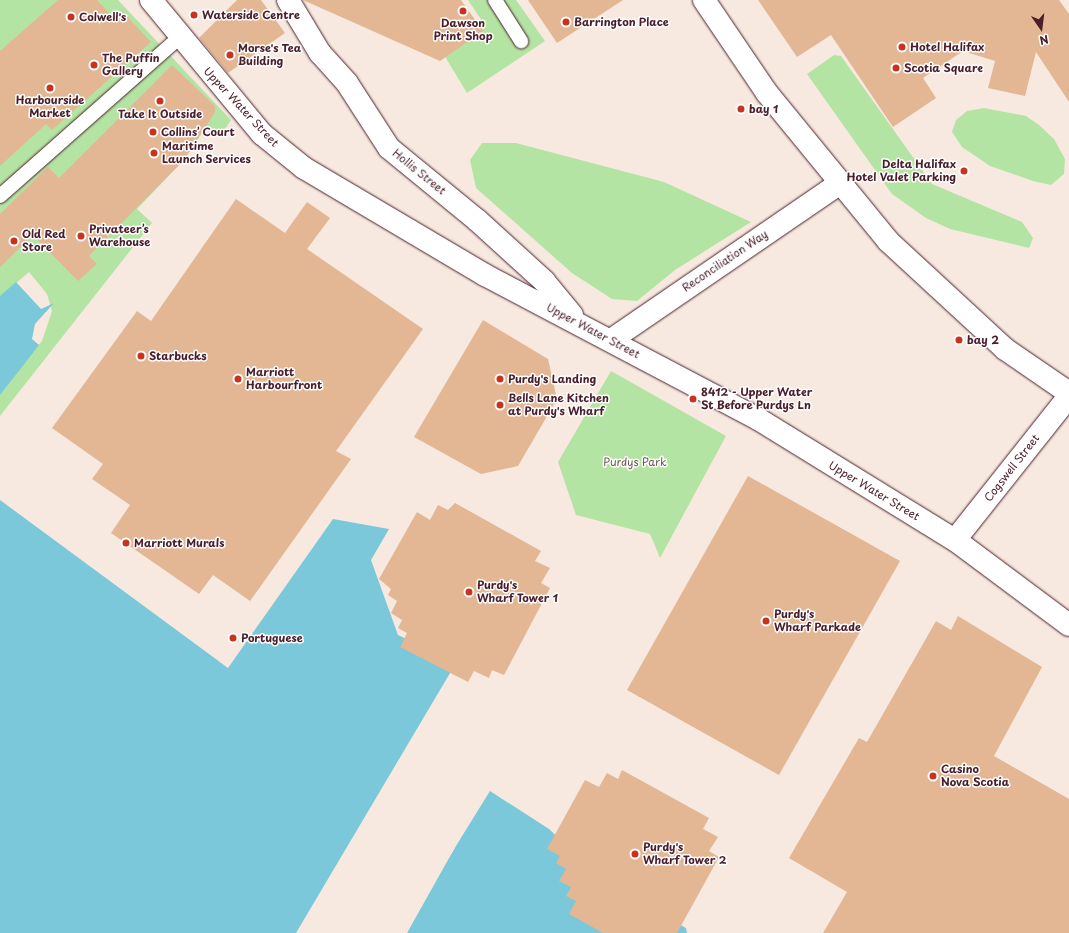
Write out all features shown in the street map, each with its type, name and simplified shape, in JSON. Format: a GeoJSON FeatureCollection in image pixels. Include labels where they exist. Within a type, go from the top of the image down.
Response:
{"type":"FeatureCollection","features":[{"type":"Feature","properties":{"kind":"street","name":"Upper Water Street"},"geometry":{"type":"LineString","coordinates":[[151,0],[262,134],[304,168],[439,249],[758,419],[955,540],[1069,625]]}},
{"type":"Feature","properties":{"kind":"street","name":"Hollis Street"},"geometry":{"type":"LineString","coordinates":[[288,0],[320,53],[347,83],[389,148],[477,220],[544,281],[576,321]]}},
{"type":"Feature","properties":{"kind":"street"},"geometry":{"type":"LineString","coordinates":[[495,0],[521,41]]}},
{"type":"Feature","properties":{"kind":"street"},"geometry":{"type":"LineString","coordinates":[[704,0],[767,93],[888,241],[999,344],[1069,393]]}},
{"type":"Feature","properties":{"kind":"street"},"geometry":{"type":"LineString","coordinates":[[0,196],[180,36]]}},
{"type":"Feature","properties":{"kind":"street","name":"Reconciliation Way"},"geometry":{"type":"LineString","coordinates":[[611,340],[840,183]]}},
{"type":"Feature","properties":{"kind":"street","name":"Cogswell Street"},"geometry":{"type":"LineString","coordinates":[[955,540],[1069,396]]}},
{"type":"Feature","properties":{"kind":"green space"},"geometry":{"type":"Polygon","coordinates":[[[0,0],[118,0],[231,120],[223,132],[204,130],[184,160],[137,209],[152,223],[0,416],[0,392],[42,341],[52,311],[47,294],[29,272],[0,297],[0,0]]]}},
{"type":"Feature","properties":{"kind":"green space"},"geometry":{"type":"Polygon","coordinates":[[[468,0],[516,0],[545,41],[467,93],[441,50],[482,21],[468,0]]]}},
{"type":"Feature","properties":{"kind":"green space"},"geometry":{"type":"Polygon","coordinates":[[[834,55],[841,56],[932,184],[1022,222],[1033,238],[1029,248],[950,229],[926,218],[892,194],[807,74],[834,55]]]}},
{"type":"Feature","properties":{"kind":"green space"},"geometry":{"type":"Polygon","coordinates":[[[984,108],[1026,116],[1039,125],[1054,139],[1065,159],[1064,174],[1051,185],[1033,181],[990,166],[962,147],[952,132],[956,120],[967,111],[984,108]]]}},
{"type":"Feature","properties":{"kind":"green space"},"geometry":{"type":"Polygon","coordinates":[[[482,143],[516,143],[664,182],[751,222],[675,270],[637,301],[612,299],[572,273],[476,188],[470,160],[482,143]]]}},
{"type":"Feature","properties":{"kind":"green space","name":"Purdys Park"},"geometry":{"type":"Polygon","coordinates":[[[611,371],[726,436],[660,558],[650,534],[576,515],[558,462],[611,371]]]}},
{"type":"Feature","properties":{"kind":"water"},"geometry":{"type":"Polygon","coordinates":[[[16,282],[41,309],[54,303],[35,324],[32,339],[39,345],[0,395],[0,296],[16,282]]]}},
{"type":"Feature","properties":{"kind":"water"},"geometry":{"type":"Polygon","coordinates":[[[0,500],[228,668],[333,519],[389,529],[371,560],[398,635],[456,663],[296,933],[0,933],[0,500]]]}},
{"type":"Feature","properties":{"kind":"water"},"geometry":{"type":"Polygon","coordinates":[[[490,791],[549,829],[604,881],[686,928],[687,933],[402,933],[490,791]]]}},
{"type":"Feature","properties":{"kind":"pier"},"geometry":{"type":"Polygon","coordinates":[[[471,819],[407,933],[400,933],[401,932],[471,819]]]}},
{"type":"Feature","properties":{"kind":"building","name":"Harbourside Market"},"geometry":{"type":"Polygon","coordinates":[[[58,0],[97,0],[114,19],[122,11],[151,42],[52,130],[46,124],[0,166],[0,51],[58,0]]]}},
{"type":"Feature","properties":{"kind":"building","name":"Morse's Tea Building"},"geometry":{"type":"Polygon","coordinates":[[[237,0],[261,0],[285,33],[228,73],[199,38],[237,0]]]}},
{"type":"Feature","properties":{"kind":"building"},"geometry":{"type":"Polygon","coordinates":[[[303,0],[461,0],[483,31],[440,61],[303,0]]]}},
{"type":"Feature","properties":{"kind":"building","name":"Barrington Place"},"geometry":{"type":"Polygon","coordinates":[[[528,0],[623,0],[557,43],[528,0]]]}},
{"type":"Feature","properties":{"kind":"building","name":"Scotia Square"},"geometry":{"type":"Polygon","coordinates":[[[758,0],[1059,0],[1069,14],[1069,102],[1036,52],[1025,96],[988,88],[995,61],[963,51],[923,78],[936,98],[893,127],[831,35],[797,57],[758,0]]]}},
{"type":"Feature","properties":{"kind":"building"},"geometry":{"type":"Polygon","coordinates":[[[172,65],[215,106],[215,112],[184,160],[89,256],[97,264],[78,281],[33,235],[0,267],[0,214],[48,167],[59,178],[172,65]]]}},
{"type":"Feature","properties":{"kind":"building","name":"Marriott Harbourfront"},"geometry":{"type":"Polygon","coordinates":[[[236,199],[285,233],[307,202],[330,218],[307,249],[423,329],[336,451],[351,459],[250,601],[213,575],[199,594],[111,533],[130,505],[92,479],[103,464],[52,428],[137,311],[151,321],[236,199]]]}},
{"type":"Feature","properties":{"kind":"building","name":"Purdy's Landing"},"geometry":{"type":"Polygon","coordinates":[[[483,320],[548,359],[557,399],[518,466],[481,474],[414,437],[483,320]]]}},
{"type":"Feature","properties":{"kind":"building","name":"Purdy's Wharf Parkade"},"geometry":{"type":"Polygon","coordinates":[[[748,476],[900,561],[779,775],[627,690],[748,476]]]}},
{"type":"Feature","properties":{"kind":"building","name":"Purdy's Wharf Tower 1"},"geometry":{"type":"Polygon","coordinates":[[[455,503],[541,551],[535,561],[550,568],[541,583],[550,588],[504,675],[492,670],[489,678],[474,671],[468,682],[400,647],[407,633],[398,628],[402,620],[391,613],[397,601],[388,595],[391,589],[379,579],[417,512],[430,520],[438,505],[448,510],[455,503]]]}},
{"type":"Feature","properties":{"kind":"building","name":"Casino Nova Scotia"},"geometry":{"type":"Polygon","coordinates":[[[958,616],[1042,667],[994,756],[1069,799],[1069,933],[823,933],[847,892],[789,858],[859,738],[867,742],[936,621],[951,630],[958,616]]]}},
{"type":"Feature","properties":{"kind":"building","name":"Purdy's Wharf Tower 2"},"geometry":{"type":"Polygon","coordinates":[[[622,770],[709,818],[703,829],[718,837],[709,851],[719,857],[677,933],[603,933],[569,914],[576,901],[566,896],[571,887],[559,881],[566,869],[556,863],[560,856],[547,849],[585,780],[599,787],[607,773],[618,779],[622,770]]]}},
{"type":"Feature","properties":{"kind":"place","name":"Dawson Print Shop"},"geometry":{"type":"Point","coordinates":[463,11]}},
{"type":"Feature","properties":{"kind":"place","name":"Waterside Centre"},"geometry":{"type":"Point","coordinates":[194,15]}},
{"type":"Feature","properties":{"kind":"place","name":"Colwell's"},"geometry":{"type":"Point","coordinates":[71,17]}},
{"type":"Feature","properties":{"kind":"place","name":"Barrington Place"},"geometry":{"type":"Point","coordinates":[566,22]}},
{"type":"Feature","properties":{"kind":"place","name":"Hotel Halifax"},"geometry":{"type":"Point","coordinates":[902,47]}},
{"type":"Feature","properties":{"kind":"place","name":"Morse's Tea Building"},"geometry":{"type":"Point","coordinates":[230,55]}},
{"type":"Feature","properties":{"kind":"place","name":"The Puffin Gallery"},"geometry":{"type":"Point","coordinates":[94,65]}},
{"type":"Feature","properties":{"kind":"place","name":"Scotia Square"},"geometry":{"type":"Point","coordinates":[896,68]}},
{"type":"Feature","properties":{"kind":"place","name":"Harbourside Market"},"geometry":{"type":"Point","coordinates":[50,88]}},
{"type":"Feature","properties":{"kind":"place","name":"Take It Outside"},"geometry":{"type":"Point","coordinates":[160,101]}},
{"type":"Feature","properties":{"kind":"place","name":"bay 1"},"geometry":{"type":"Point","coordinates":[741,109]}},
{"type":"Feature","properties":{"kind":"place","name":"Collins’ Court"},"geometry":{"type":"Point","coordinates":[153,132]}},
{"type":"Feature","properties":{"kind":"place","name":"Maritime Launch Services"},"geometry":{"type":"Point","coordinates":[154,153]}},
{"type":"Feature","properties":{"kind":"place","name":"Delta Halifax Hotel Valet Parking"},"geometry":{"type":"Point","coordinates":[964,171]}},
{"type":"Feature","properties":{"kind":"place","name":"Privateer’s Warehouse"},"geometry":{"type":"Point","coordinates":[81,236]}},
{"type":"Feature","properties":{"kind":"place","name":"Old Red Store"},"geometry":{"type":"Point","coordinates":[14,241]}},
{"type":"Feature","properties":{"kind":"place","name":"bay 2"},"geometry":{"type":"Point","coordinates":[959,340]}},
{"type":"Feature","properties":{"kind":"place","name":"Starbucks"},"geometry":{"type":"Point","coordinates":[141,356]}},
{"type":"Feature","properties":{"kind":"place","name":"Marriott Harbourfront"},"geometry":{"type":"Point","coordinates":[238,379]}},
{"type":"Feature","properties":{"kind":"place","name":"Purdy's Landing"},"geometry":{"type":"Point","coordinates":[500,379]}},
{"type":"Feature","properties":{"kind":"place","name":"8412 - Upper Water St Before Purdys Ln"},"geometry":{"type":"Point","coordinates":[693,399]}},
{"type":"Feature","properties":{"kind":"place","name":"Bells Lane Kitchen at Purdy's Wharf"},"geometry":{"type":"Point","coordinates":[500,405]}},
{"type":"Feature","properties":{"kind":"place","name":"Marriott Murals"},"geometry":{"type":"Point","coordinates":[126,543]}},
{"type":"Feature","properties":{"kind":"place","name":"Purdy's Wharf Tower 1"},"geometry":{"type":"Point","coordinates":[469,592]}},
{"type":"Feature","properties":{"kind":"place","name":"Purdy's Wharf Parkade"},"geometry":{"type":"Point","coordinates":[766,621]}},
{"type":"Feature","properties":{"kind":"place","name":"Portuguese"},"geometry":{"type":"Point","coordinates":[233,638]}},
{"type":"Feature","properties":{"kind":"place","name":"Casino Nova Scotia"},"geometry":{"type":"Point","coordinates":[933,776]}},
{"type":"Feature","properties":{"kind":"place","name":"Purdy's Wharf Tower 2"},"geometry":{"type":"Point","coordinates":[635,854]}}]}
